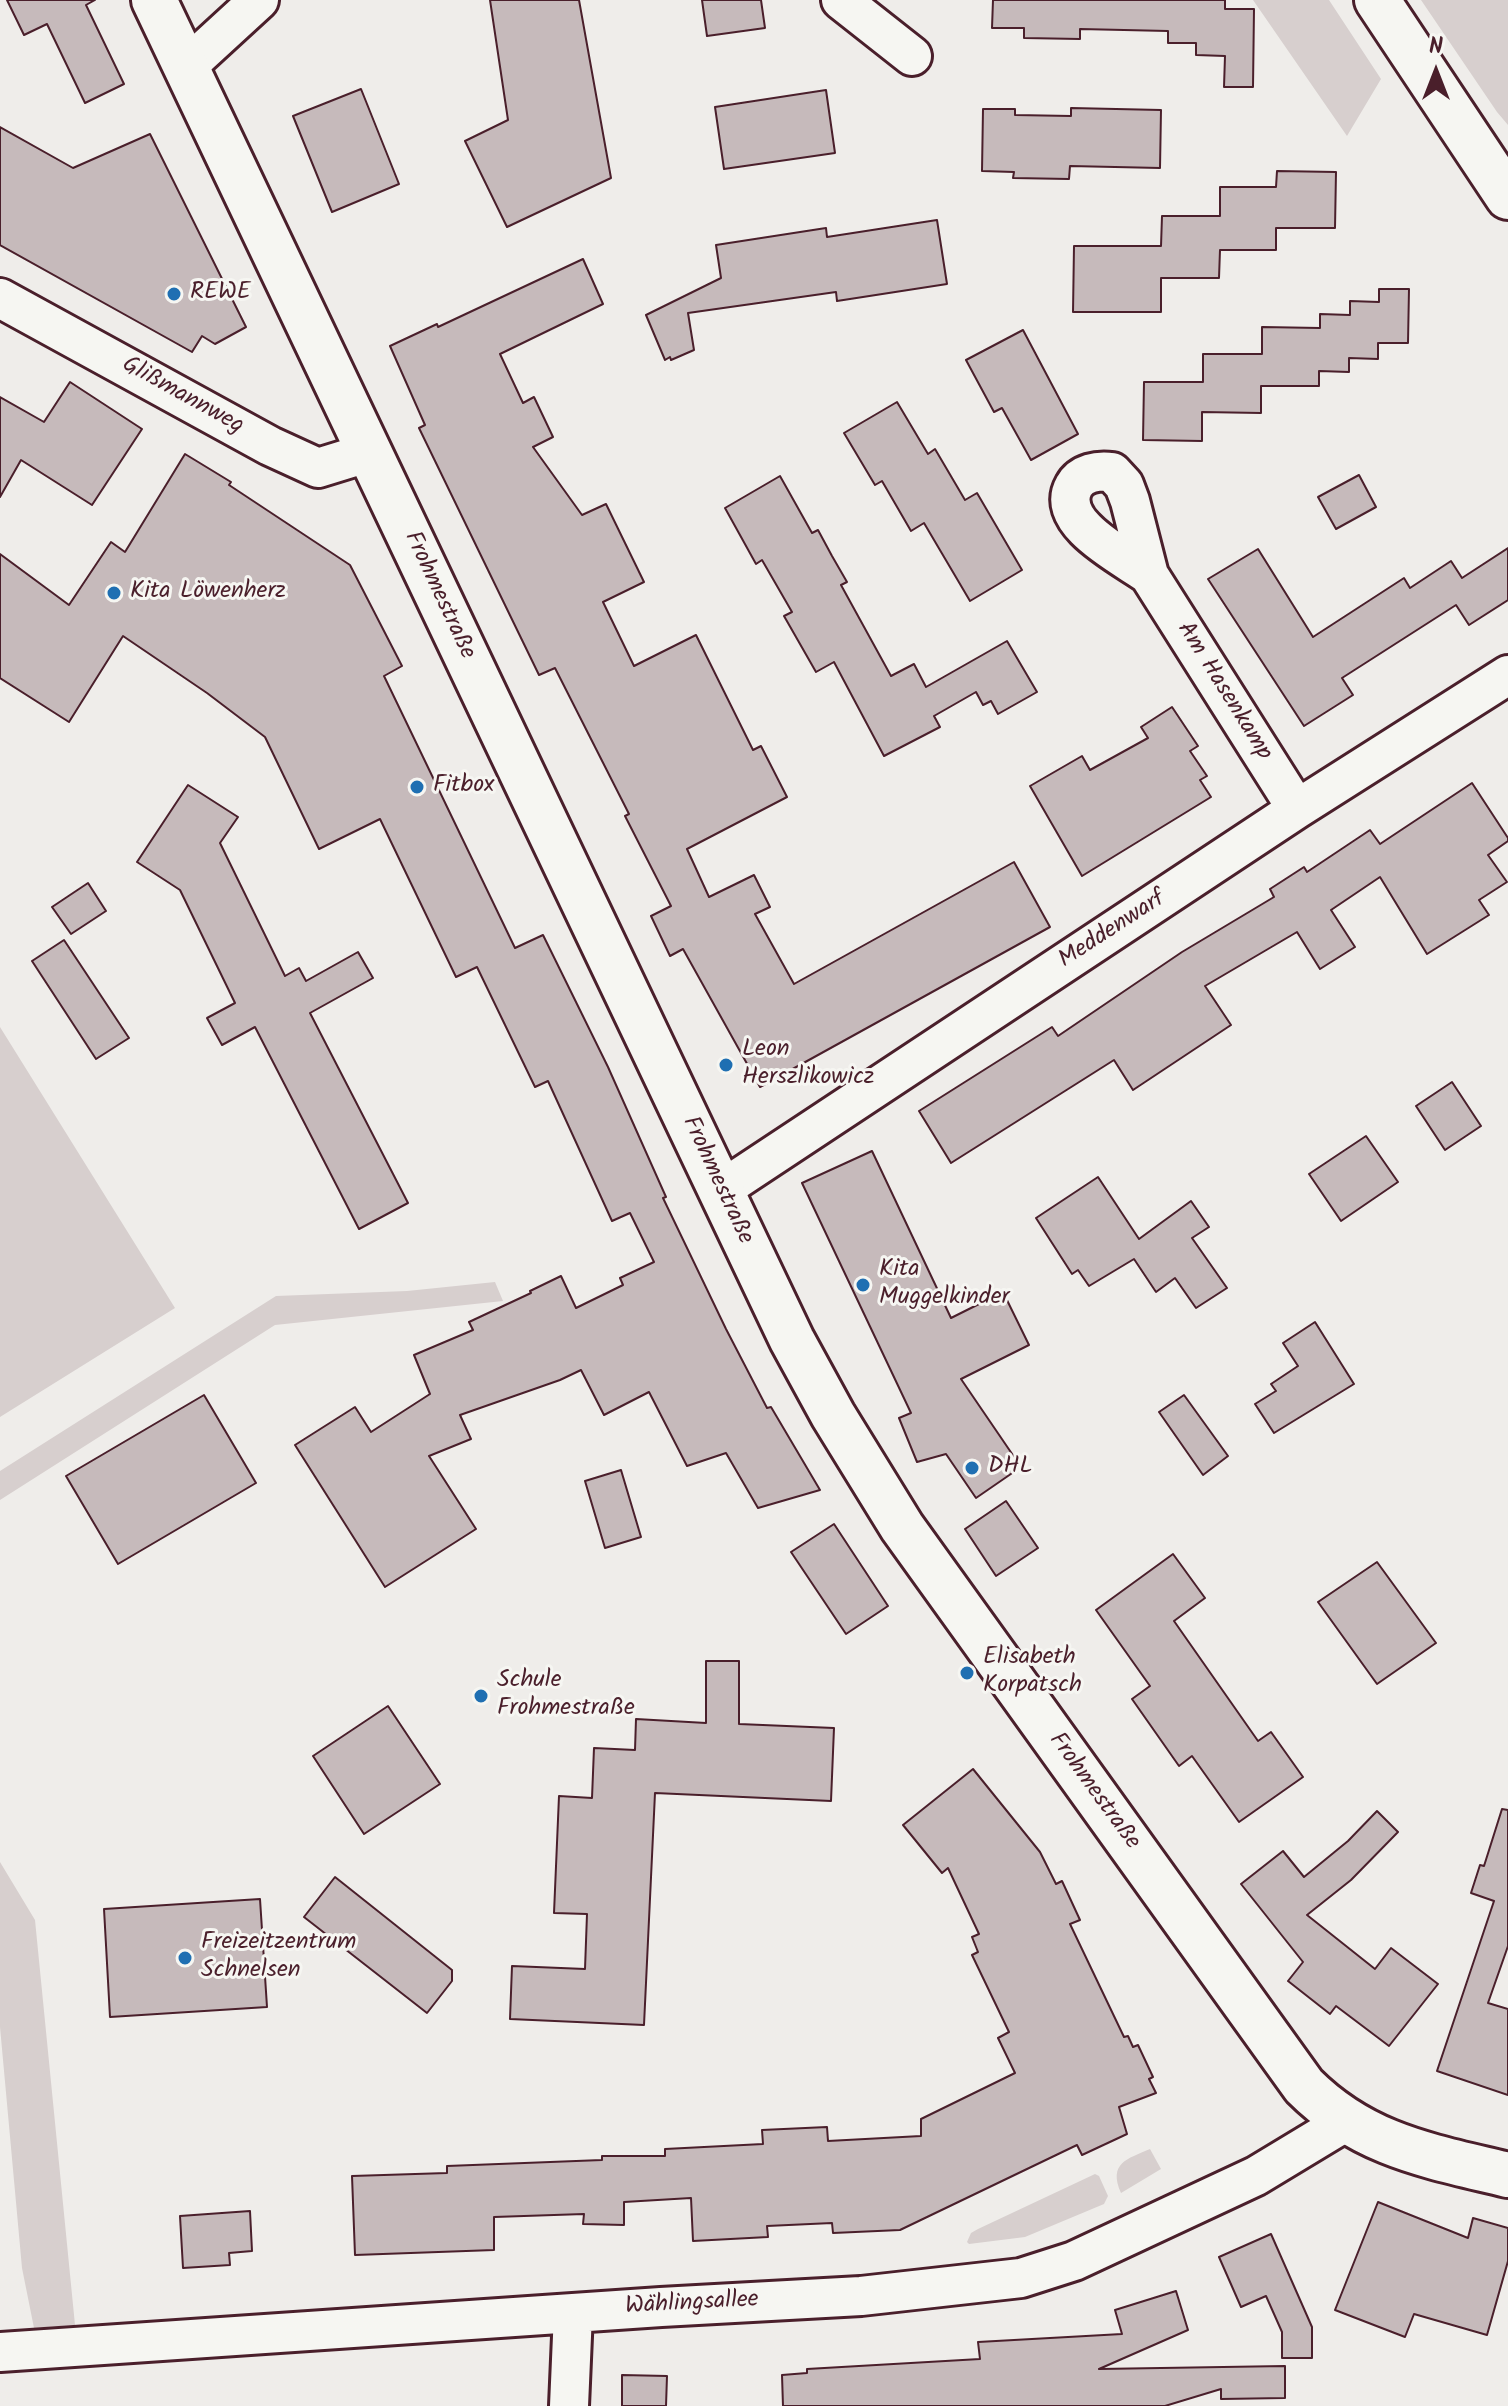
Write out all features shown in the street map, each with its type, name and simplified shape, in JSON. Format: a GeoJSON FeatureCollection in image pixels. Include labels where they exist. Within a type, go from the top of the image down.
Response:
{"type":"FeatureCollection","features":[{"type":"Feature","properties":{"kind":"street","name":"Frohmestraße"},"geometry":{"type":"LineString","coordinates":[[154,0],[792,1340],[833,1415],[902,1527],[1292,2072],[1317,2099],[1347,2121],[1396,2147],[1508,2175]]}},
{"type":"Feature","properties":{"kind":"street"},"geometry":{"type":"LineString","coordinates":[[186,67],[259,0]]}},
{"type":"Feature","properties":{"kind":"street"},"geometry":{"type":"LineString","coordinates":[[841,0],[912,56]]}},
{"type":"Feature","properties":{"kind":"street"},"geometry":{"type":"LineString","coordinates":[[1377,0],[1508,197]]}},
{"type":"Feature","properties":{"kind":"street","name":"Glißmannweg"},"geometry":{"type":"LineString","coordinates":[[0,298],[270,446],[318,468],[370,452]]}},
{"type":"Feature","properties":{"kind":"street","name":"Am Hasenkamp"},"geometry":{"type":"LineString","coordinates":[[1149,575],[1297,809]]}},
{"type":"Feature","properties":{"kind":"street","name":"Meddenwarf"},"geometry":{"type":"LineString","coordinates":[[721,1190],[1297,809],[1508,675]]}},
{"type":"Feature","properties":{"kind":"street","name":"Wählingsallee"},"geometry":{"type":"LineString","coordinates":[[0,2352],[861,2296],[1021,2278],[1074,2261],[1256,2176],[1347,2121]]}},
{"type":"Feature","properties":{"kind":"street"},"geometry":{"type":"LineString","coordinates":[[569,2406],[573,2313]]}},
{"type":"Feature","properties":{"kind":"shaded area"},"geometry":{"type":"Polygon","coordinates":[[[1253,0],[1329,0],[1381,79],[1347,136],[1253,0]]]}},
{"type":"Feature","properties":{"kind":"shaded area"},"geometry":{"type":"Polygon","coordinates":[[[1421,0],[1508,0],[1508,125],[1497,112],[1421,0]]]}},
{"type":"Feature","properties":{"kind":"shaded area"},"geometry":{"type":"Polygon","coordinates":[[[0,1027],[175,1308],[0,1417],[0,1027]]]}},
{"type":"Feature","properties":{"kind":"shaded area"},"geometry":{"type":"Polygon","coordinates":[[[495,1282],[503,1301],[275,1325],[0,1500],[0,1471],[276,1296],[407,1291],[495,1282]]]}},
{"type":"Feature","properties":{"kind":"shaded area"},"geometry":{"type":"Polygon","coordinates":[[[0,1862],[35,1920],[75,2325],[34,2328],[22,2268],[0,2027],[0,1862]]]}},
{"type":"Feature","properties":{"kind":"shaded area"},"geometry":{"type":"Polygon","coordinates":[[[1150,2149],[1161,2169],[1121,2193],[1118,2169],[1127,2159],[1150,2149]]]}},
{"type":"Feature","properties":{"kind":"shaded area"},"geometry":{"type":"Polygon","coordinates":[[[1095,2174],[1099,2176],[1108,2196],[1104,2204],[1025,2237],[967,2242],[971,2233],[978,2229],[1095,2174]]]}},
{"type":"Feature","properties":{"kind":"building"},"geometry":{"type":"Polygon","coordinates":[[[7,0],[95,0],[86,5],[124,84],[85,103],[47,24],[24,35],[7,0]]]}},
{"type":"Feature","properties":{"kind":"building"},"geometry":{"type":"Polygon","coordinates":[[[490,0],[579,0],[611,178],[507,227],[465,141],[508,120],[490,0]]]}},
{"type":"Feature","properties":{"kind":"building"},"geometry":{"type":"Polygon","coordinates":[[[702,0],[761,0],[765,28],[707,36],[702,0]]]}},
{"type":"Feature","properties":{"kind":"building"},"geometry":{"type":"Polygon","coordinates":[[[993,0],[1225,0],[1225,9],[1254,9],[1253,87],[1224,87],[1225,56],[1196,55],[1196,43],[1168,43],[1168,31],[1080,29],[1080,39],[1024,38],[1024,28],[992,28],[993,0]]]}},
{"type":"Feature","properties":{"kind":"building"},"geometry":{"type":"Polygon","coordinates":[[[361,89],[399,184],[332,212],[293,116],[361,89]]]}},
{"type":"Feature","properties":{"kind":"building"},"geometry":{"type":"Polygon","coordinates":[[[826,90],[835,153],[724,169],[715,107],[826,90]]]}},
{"type":"Feature","properties":{"kind":"building"},"geometry":{"type":"Polygon","coordinates":[[[1071,108],[1161,110],[1160,168],[1070,166],[1069,179],[1013,178],[1014,172],[982,171],[983,109],[1015,109],[1015,115],[1071,116],[1071,108]]]}},
{"type":"Feature","properties":{"kind":"building"},"geometry":{"type":"Polygon","coordinates":[[[0,127],[73,168],[150,134],[246,327],[215,344],[202,336],[192,352],[0,245],[0,127]]]}},
{"type":"Feature","properties":{"kind":"building"},"geometry":{"type":"Polygon","coordinates":[[[1277,171],[1336,172],[1335,228],[1276,228],[1276,250],[1220,250],[1219,278],[1161,278],[1161,312],[1073,312],[1074,246],[1161,246],[1162,216],[1220,216],[1220,187],[1276,187],[1277,171]]]}},
{"type":"Feature","properties":{"kind":"building"},"geometry":{"type":"Polygon","coordinates":[[[937,220],[947,284],[837,301],[836,292],[688,313],[694,350],[671,360],[670,357],[665,360],[646,315],[721,278],[716,245],[826,228],[827,237],[937,220]]]}},
{"type":"Feature","properties":{"kind":"building"},"geometry":{"type":"Polygon","coordinates":[[[583,259],[603,304],[500,354],[523,403],[534,397],[553,437],[533,447],[582,515],[606,504],[644,582],[603,602],[634,666],[696,635],[753,750],[761,746],[787,797],[687,849],[709,897],[754,875],[770,907],[755,914],[794,984],[1014,862],[1050,927],[760,1087],[683,949],[670,956],[651,916],[671,906],[625,816],[629,814],[555,668],[539,675],[419,428],[425,425],[390,346],[437,324],[438,327],[583,259]]]}},
{"type":"Feature","properties":{"kind":"building"},"geometry":{"type":"Polygon","coordinates":[[[1379,289],[1409,289],[1408,343],[1378,343],[1378,359],[1349,358],[1349,372],[1319,371],[1319,386],[1261,386],[1261,413],[1202,412],[1202,441],[1143,440],[1144,382],[1203,382],[1203,354],[1262,354],[1262,327],[1320,328],[1320,314],[1350,315],[1350,301],[1379,302],[1379,289]]]}},
{"type":"Feature","properties":{"kind":"building"},"geometry":{"type":"Polygon","coordinates":[[[1023,330],[1078,434],[1031,460],[1002,408],[994,412],[966,360],[1023,330]]]}},
{"type":"Feature","properties":{"kind":"building"},"geometry":{"type":"Polygon","coordinates":[[[70,382],[142,429],[92,505],[21,460],[0,497],[0,397],[44,422],[70,382]]]}},
{"type":"Feature","properties":{"kind":"building"},"geometry":{"type":"Polygon","coordinates":[[[897,402],[928,454],[935,449],[965,500],[977,493],[1022,570],[970,601],[924,523],[911,531],[882,481],[875,485],[844,433],[897,402]]]}},
{"type":"Feature","properties":{"kind":"building"},"geometry":{"type":"Polygon","coordinates":[[[185,454],[231,482],[229,485],[350,565],[402,666],[384,676],[515,948],[543,935],[608,1067],[666,1197],[663,1198],[726,1329],[767,1408],[771,1407],[820,1490],[758,1508],[726,1453],[687,1466],[649,1392],[604,1415],[581,1370],[460,1415],[471,1439],[429,1456],[476,1529],[385,1587],[295,1445],[355,1407],[371,1432],[430,1394],[414,1355],[473,1330],[469,1322],[561,1276],[576,1308],[623,1285],[620,1278],[654,1262],[630,1213],[612,1221],[548,1081],[535,1087],[477,967],[456,977],[380,819],[319,849],[265,737],[123,636],[69,722],[0,678],[0,554],[69,605],[111,542],[125,552],[185,454]]]}},
{"type":"Feature","properties":{"kind":"building"},"geometry":{"type":"Polygon","coordinates":[[[1359,475],[1376,507],[1336,529],[1318,497],[1359,475]]]}},
{"type":"Feature","properties":{"kind":"building"},"geometry":{"type":"Polygon","coordinates":[[[780,476],[812,533],[818,530],[847,582],[841,585],[891,676],[914,664],[926,687],[1007,641],[1037,692],[998,714],[991,701],[983,705],[976,692],[934,716],[940,727],[884,756],[834,662],[816,672],[784,616],[792,612],[762,560],[756,564],[725,508],[780,476]]]}},
{"type":"Feature","properties":{"kind":"building"},"geometry":{"type":"Polygon","coordinates":[[[1508,548],[1508,600],[1469,625],[1456,605],[1342,678],[1353,695],[1304,726],[1208,579],[1258,549],[1313,637],[1404,578],[1410,588],[1451,561],[1462,578],[1508,548]]]}},
{"type":"Feature","properties":{"kind":"building"},"geometry":{"type":"Polygon","coordinates":[[[1172,707],[1198,746],[1190,751],[1207,776],[1200,780],[1211,797],[1082,876],[1030,786],[1082,756],[1090,770],[1148,738],[1141,727],[1172,707]]]}},
{"type":"Feature","properties":{"kind":"building"},"geometry":{"type":"Polygon","coordinates":[[[1472,783],[1508,838],[1488,855],[1507,882],[1479,900],[1489,915],[1427,954],[1380,877],[1331,910],[1355,947],[1320,969],[1297,932],[1205,986],[1231,1025],[1133,1090],[1114,1060],[951,1163],[919,1111],[1052,1027],[1058,1036],[1182,952],[1274,897],[1270,889],[1304,867],[1307,872],[1370,830],[1380,844],[1472,783]]]}},
{"type":"Feature","properties":{"kind":"building"},"geometry":{"type":"Polygon","coordinates":[[[188,785],[238,817],[220,843],[285,976],[299,968],[306,981],[358,952],[373,978],[310,1013],[408,1203],[359,1229],[255,1027],[222,1045],[207,1018],[235,1003],[180,890],[137,862],[188,785]]]}},
{"type":"Feature","properties":{"kind":"building"},"geometry":{"type":"Polygon","coordinates":[[[88,883],[106,911],[71,934],[52,907],[88,883]]]}},
{"type":"Feature","properties":{"kind":"building"},"geometry":{"type":"Polygon","coordinates":[[[64,940],[129,1038],[96,1059],[32,961],[64,940]]]}},
{"type":"Feature","properties":{"kind":"building"},"geometry":{"type":"Polygon","coordinates":[[[1452,1082],[1481,1126],[1445,1150],[1416,1106],[1452,1082]]]}},
{"type":"Feature","properties":{"kind":"building"},"geometry":{"type":"Polygon","coordinates":[[[1366,1136],[1398,1182],[1341,1221],[1309,1174],[1366,1136]]]}},
{"type":"Feature","properties":{"kind":"building"},"geometry":{"type":"Polygon","coordinates":[[[872,1151],[951,1318],[1003,1292],[1029,1345],[961,1379],[1021,1467],[976,1498],[946,1454],[917,1462],[899,1418],[911,1413],[802,1183],[872,1151]]]}},
{"type":"Feature","properties":{"kind":"building"},"geometry":{"type":"Polygon","coordinates":[[[1098,1177],[1139,1239],[1191,1201],[1209,1227],[1192,1238],[1227,1288],[1196,1308],[1175,1278],[1156,1292],[1134,1259],[1089,1286],[1078,1270],[1072,1274],[1036,1218],[1098,1177]]]}},
{"type":"Feature","properties":{"kind":"building"},"geometry":{"type":"Polygon","coordinates":[[[1315,1322],[1354,1384],[1274,1433],[1255,1404],[1276,1391],[1271,1384],[1298,1366],[1283,1343],[1315,1322]]]}},
{"type":"Feature","properties":{"kind":"building"},"geometry":{"type":"Polygon","coordinates":[[[204,1395],[256,1483],[118,1564],[66,1476],[204,1395]]]}},
{"type":"Feature","properties":{"kind":"building"},"geometry":{"type":"Polygon","coordinates":[[[1184,1395],[1228,1456],[1203,1475],[1159,1412],[1184,1395]]]}},
{"type":"Feature","properties":{"kind":"building"},"geometry":{"type":"Polygon","coordinates":[[[621,1470],[641,1537],[605,1548],[585,1481],[621,1470]]]}},
{"type":"Feature","properties":{"kind":"building"},"geometry":{"type":"Polygon","coordinates":[[[1006,1501],[1038,1548],[996,1576],[965,1529],[1006,1501]]]}},
{"type":"Feature","properties":{"kind":"building"},"geometry":{"type":"Polygon","coordinates":[[[834,1524],[888,1606],[846,1634],[791,1552],[834,1524]]]}},
{"type":"Feature","properties":{"kind":"building"},"geometry":{"type":"Polygon","coordinates":[[[1173,1554],[1205,1598],[1174,1621],[1258,1741],[1271,1732],[1303,1777],[1239,1822],[1192,1756],[1179,1766],[1132,1699],[1150,1686],[1096,1610],[1173,1554]]]}},
{"type":"Feature","properties":{"kind":"building"},"geometry":{"type":"Polygon","coordinates":[[[1377,1562],[1436,1643],[1377,1684],[1318,1602],[1377,1562]]]}},
{"type":"Feature","properties":{"kind":"building"},"geometry":{"type":"Polygon","coordinates":[[[706,1661],[739,1661],[739,1724],[834,1728],[831,1801],[655,1793],[644,2025],[510,2019],[512,1966],[585,1969],[587,1914],[554,1913],[559,1796],[592,1798],[594,1748],[635,1750],[636,1719],[706,1723],[706,1661]]]}},
{"type":"Feature","properties":{"kind":"building"},"geometry":{"type":"Polygon","coordinates":[[[388,1706],[440,1784],[364,1834],[313,1756],[388,1706]]]}},
{"type":"Feature","properties":{"kind":"building"},"geometry":{"type":"Polygon","coordinates":[[[973,1769],[1040,1852],[1056,1884],[1062,1881],[1080,1920],[1070,1924],[1124,2037],[1128,2036],[1133,2047],[1138,2045],[1153,2077],[1149,2079],[1156,2093],[1119,2107],[1127,2134],[1082,2155],[1077,2145],[900,2230],[833,2233],[832,2223],[767,2226],[768,2237],[693,2241],[691,2198],[624,2202],[624,2225],[583,2224],[584,2214],[494,2217],[494,2250],[355,2255],[352,2176],[447,2173],[447,2166],[602,2160],[602,2156],[665,2156],[665,2149],[763,2144],[762,2130],[827,2127],[828,2141],[921,2136],[921,2119],[1015,2073],[998,2038],[1009,2032],[972,1955],[978,1952],[972,1937],[979,1934],[948,1868],[942,1873],[903,1825],[973,1769]]]}},
{"type":"Feature","properties":{"kind":"building"},"geometry":{"type":"Polygon","coordinates":[[[1502,1809],[1508,1810],[1508,1946],[1488,2003],[1508,2009],[1508,2095],[1437,2071],[1494,1901],[1471,1893],[1480,1865],[1484,1866],[1502,1809]]]}},
{"type":"Feature","properties":{"kind":"building"},"geometry":{"type":"Polygon","coordinates":[[[1377,1811],[1398,1832],[1351,1880],[1307,1915],[1375,1969],[1391,1948],[1438,1984],[1389,2046],[1336,2006],[1330,2014],[1288,1981],[1303,1962],[1241,1884],[1283,1851],[1304,1877],[1348,1841],[1377,1811]]]}},
{"type":"Feature","properties":{"kind":"building"},"geometry":{"type":"Polygon","coordinates":[[[335,1877],[452,1970],[452,1981],[427,2013],[304,1917],[335,1877]]]}},
{"type":"Feature","properties":{"kind":"building","name":"Freizeitzentrum Schnelsen"},"geometry":{"type":"Polygon","coordinates":[[[260,1899],[267,2007],[110,2017],[104,1909],[260,1899]]]}},
{"type":"Feature","properties":{"kind":"building"},"geometry":{"type":"Polygon","coordinates":[[[1378,2202],[1468,2238],[1473,2218],[1508,2228],[1508,2261],[1487,2335],[1414,2314],[1405,2337],[1335,2310],[1378,2202]]]}},
{"type":"Feature","properties":{"kind":"building"},"geometry":{"type":"Polygon","coordinates":[[[250,2211],[252,2251],[229,2253],[230,2265],[183,2268],[180,2216],[250,2211]]]}},
{"type":"Feature","properties":{"kind":"building"},"geometry":{"type":"Polygon","coordinates":[[[1271,2234],[1312,2327],[1312,2358],[1282,2358],[1282,2332],[1266,2296],[1241,2307],[1219,2257],[1271,2234]]]}},
{"type":"Feature","properties":{"kind":"building"},"geometry":{"type":"Polygon","coordinates":[[[1176,2291],[1188,2330],[1099,2369],[1285,2366],[1285,2398],[1221,2399],[1221,2389],[1165,2406],[783,2406],[782,2375],[807,2373],[807,2369],[980,2359],[978,2342],[1122,2334],[1115,2310],[1176,2291]]]}},
{"type":"Feature","properties":{"kind":"building"},"geometry":{"type":"Polygon","coordinates":[[[622,2375],[667,2376],[666,2406],[622,2406],[622,2375]]]}},
{"type":"Feature","properties":{"kind":"place","name":"REWE"},"geometry":{"type":"Point","coordinates":[174,294]}},
{"type":"Feature","properties":{"kind":"place","name":"Kita Löwenherz"},"geometry":{"type":"Point","coordinates":[114,593]}},
{"type":"Feature","properties":{"kind":"place","name":"Fitbox"},"geometry":{"type":"Point","coordinates":[417,787]}},
{"type":"Feature","properties":{"kind":"place","name":"Leon Herszlikowicz"},"geometry":{"type":"Point","coordinates":[726,1065]}},
{"type":"Feature","properties":{"kind":"place","name":"Kita Muggelkinder"},"geometry":{"type":"Point","coordinates":[863,1285]}},
{"type":"Feature","properties":{"kind":"place","name":"DHL"},"geometry":{"type":"Point","coordinates":[972,1468]}},
{"type":"Feature","properties":{"kind":"place","name":"Elisabeth Korpatsch"},"geometry":{"type":"Point","coordinates":[967,1673]}},
{"type":"Feature","properties":{"kind":"place","name":"Schule Frohmestraße"},"geometry":{"type":"Point","coordinates":[481,1696]}},
{"type":"Feature","properties":{"kind":"place","name":"Freizeitzentrum Schnelsen"},"geometry":{"type":"Point","coordinates":[185,1958]}}]}
